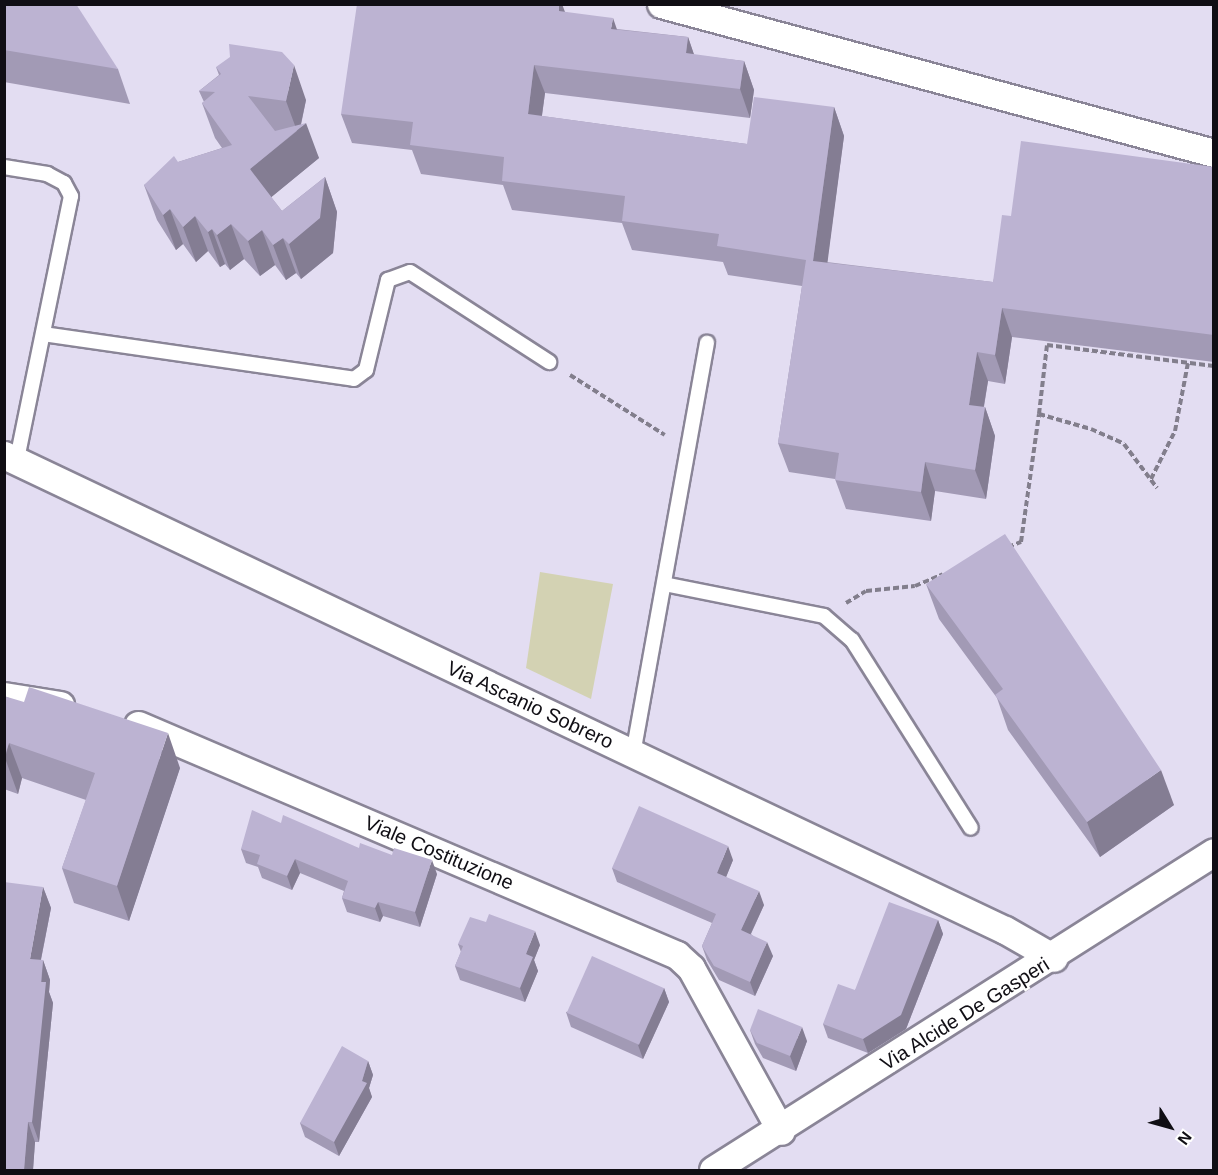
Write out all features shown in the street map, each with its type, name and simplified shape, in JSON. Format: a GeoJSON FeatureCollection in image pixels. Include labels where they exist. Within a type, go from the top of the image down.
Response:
{"type":"FeatureCollection","features":[{"type":"Feature","properties":{"kind":"street"},"geometry":{"type":"LineString","coordinates":[[661,4],[1214,153]]}},
{"type":"Feature","properties":{"kind":"street","name":"Via Ascanio Sobrero"},"geometry":{"type":"LineString","coordinates":[[11,457],[1005,930],[1054,958]]}},
{"type":"Feature","properties":{"kind":"street"},"geometry":{"type":"LineString","coordinates":[[4,696],[82,709]]}},
{"type":"Feature","properties":{"kind":"street","name":"Viale Costituzione"},"geometry":{"type":"LineString","coordinates":[[113,718],[677,955],[691,968],[781,1131]]}},
{"type":"Feature","properties":{"kind":"street","name":"Via Alcide De Gasperi"},"geometry":{"type":"LineString","coordinates":[[726,1168],[1054,958],[1214,852]]}},
{"type":"Feature","properties":{"kind":"lane"},"geometry":{"type":"LineString","coordinates":[[4,167],[47,174],[64,183],[71,196],[43,334],[11,457]]}},
{"type":"Feature","properties":{"kind":"lane"},"geometry":{"type":"LineString","coordinates":[[43,334],[354,379],[366,370],[388,280],[410,272],[549,362]]}},
{"type":"Feature","properties":{"kind":"lane"},"geometry":{"type":"LineString","coordinates":[[633,754],[708,343]]}},
{"type":"Feature","properties":{"kind":"lane"},"geometry":{"type":"LineString","coordinates":[[664,584],[824,616],[852,640],[971,828]]}},
{"type":"Feature","properties":{"kind":"path"},"geometry":{"type":"LineString","coordinates":[[1000,551],[1022,542],[1047,345],[1214,366]]}},
{"type":"Feature","properties":{"kind":"path"},"geometry":{"type":"LineString","coordinates":[[549,362],[688,450]]}},
{"type":"Feature","properties":{"kind":"path"},"geometry":{"type":"LineString","coordinates":[[1151,479],[1172,441],[1188,363]]}},
{"type":"Feature","properties":{"kind":"path"},"geometry":{"type":"LineString","coordinates":[[1039,414],[1091,429],[1124,444],[1157,488]]}},
{"type":"Feature","properties":{"kind":"path"},"geometry":{"type":"LineString","coordinates":[[824,616],[866,591],[915,586],[947,573]]}},
{"type":"Feature","properties":{"kind":"green space"},"geometry":{"type":"Polygon","coordinates":[[[540,572],[613,584],[591,699],[526,668],[540,572]]]}},
{"type":"Feature","properties":{"kind":"building"},"geometry":{"type":"Polygon","coordinates":[[[4,4],[76,4],[118,69],[4,50],[4,4]]]}},
{"type":"Feature","properties":{"kind":"building"},"geometry":{"type":"Polygon","coordinates":[[[357,4],[559,4],[559,11],[613,18],[611,29],[688,37],[686,53],[744,61],[740,89],[534,65],[528,114],[747,144],[754,97],[834,107],[813,261],[993,282],[1002,215],[1011,216],[1021,141],[1214,167],[1214,335],[1002,308],[995,355],[977,352],[969,405],[985,407],[975,470],[925,462],[921,492],[835,480],[839,453],[778,443],[806,260],[717,246],[719,234],[622,221],[625,196],[502,181],[504,157],[410,145],[413,122],[341,114],[357,4]]]}},
{"type":"Feature","properties":{"kind":"building"},"geometry":{"type":"Polygon","coordinates":[[[229,44],[282,52],[294,65],[286,101],[248,96],[275,131],[306,123],[250,169],[282,211],[325,177],[320,218],[289,244],[283,238],[273,245],[262,230],[248,241],[231,224],[217,235],[212,229],[208,232],[195,216],[183,227],[170,209],[163,215],[144,185],[174,156],[178,162],[232,145],[202,103],[215,92],[199,91],[221,74],[216,67],[230,57],[229,44]]]}},
{"type":"Feature","properties":{"kind":"building"},"geometry":{"type":"Polygon","coordinates":[[[1005,534],[1161,770],[1087,822],[995,695],[1003,689],[926,584],[1005,534]]]}},
{"type":"Feature","properties":{"kind":"building"},"geometry":{"type":"Polygon","coordinates":[[[29,687],[168,733],[117,886],[62,868],[95,773],[9,743],[4,758],[4,696],[24,702],[29,687]]]}},
{"type":"Feature","properties":{"kind":"building"},"geometry":{"type":"Polygon","coordinates":[[[639,806],[728,846],[717,873],[759,891],[741,930],[767,942],[750,982],[714,966],[702,946],[716,914],[612,868],[639,806]]]}},
{"type":"Feature","properties":{"kind":"building"},"geometry":{"type":"Polygon","coordinates":[[[252,810],[281,823],[283,815],[359,848],[360,843],[392,855],[394,848],[432,860],[415,912],[378,902],[375,908],[342,898],[348,881],[295,859],[287,876],[257,864],[260,855],[241,849],[252,810]]]}},
{"type":"Feature","properties":{"kind":"building"},"geometry":{"type":"Polygon","coordinates":[[[4,882],[43,887],[30,959],[43,960],[41,982],[46,982],[32,1122],[28,1122],[24,1170],[4,1170],[4,882]]]}},
{"type":"Feature","properties":{"kind":"building"},"geometry":{"type":"Polygon","coordinates":[[[889,902],[938,920],[901,1015],[863,1039],[823,1024],[838,984],[855,990],[889,902]]]}},
{"type":"Feature","properties":{"kind":"building"},"geometry":{"type":"Polygon","coordinates":[[[489,914],[535,931],[526,954],[533,957],[520,988],[455,966],[463,946],[458,944],[470,917],[486,922],[489,914]]]}},
{"type":"Feature","properties":{"kind":"building"},"geometry":{"type":"Polygon","coordinates":[[[592,956],[664,988],[639,1045],[567,1013],[592,956]]]}},
{"type":"Feature","properties":{"kind":"building"},"geometry":{"type":"Polygon","coordinates":[[[758,1009],[802,1027],[790,1056],[757,1043],[750,1030],[758,1009]]]}},
{"type":"Feature","properties":{"kind":"building"},"geometry":{"type":"Polygon","coordinates":[[[342,1046],[368,1061],[362,1081],[367,1083],[334,1142],[300,1123],[342,1046]]]}}]}
